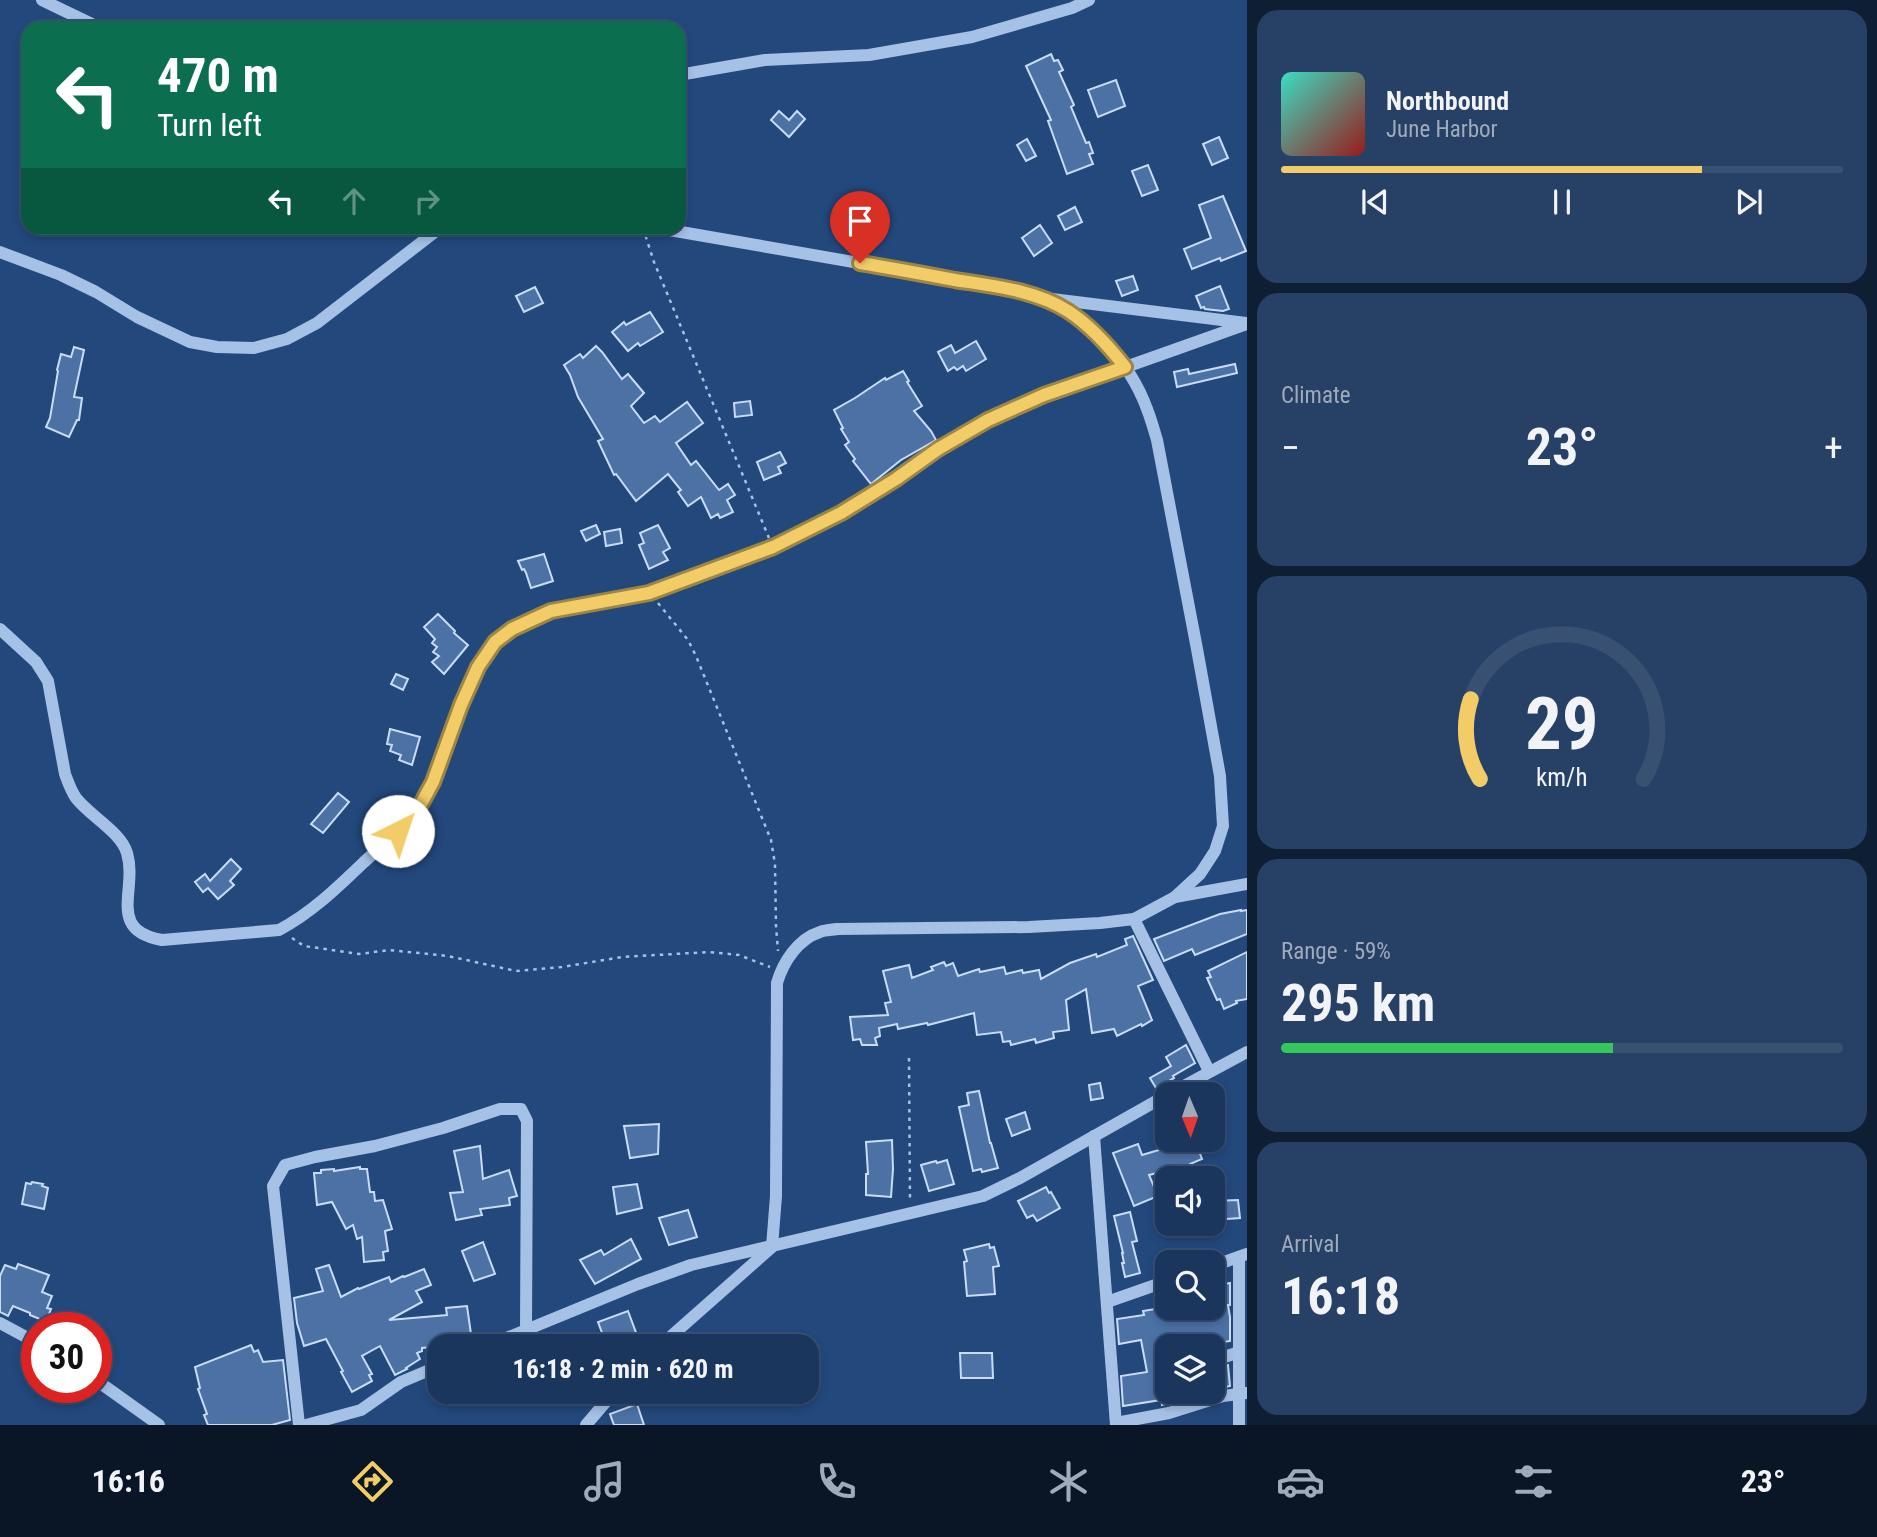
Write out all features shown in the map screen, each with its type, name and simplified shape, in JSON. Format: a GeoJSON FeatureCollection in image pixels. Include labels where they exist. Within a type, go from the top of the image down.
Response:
{"type":"FeatureCollection","features":[{"type":"Feature","properties":{"kind":"street"},"geometry":{"type":"LineString","coordinates":[[42,0],[86,21]]}},
{"type":"Feature","properties":{"kind":"street"},"geometry":{"type":"LineString","coordinates":[[686,74],[765,60],[869,55],[972,37],[1072,8],[1089,0]]}},
{"type":"Feature","properties":{"kind":"street"},"geometry":{"type":"LineString","coordinates":[[686,233],[998,287],[1042,298],[1247,324]]}},
{"type":"Feature","properties":{"kind":"street"},"geometry":{"type":"LineString","coordinates":[[0,252],[61,275],[137,317],[190,342],[217,347],[254,348],[287,339],[317,323],[431,235]]}},
{"type":"Feature","properties":{"kind":"street"},"geometry":{"type":"LineString","coordinates":[[674,1334],[772,1247],[776,1196],[777,983],[780,971],[794,950],[820,932],[837,929],[1029,927],[1134,919],[1175,897],[1200,874],[1215,851],[1223,826],[1220,776],[1157,440],[1147,406],[1125,367],[1104,341],[1067,311],[1042,298]]}},
{"type":"Feature","properties":{"kind":"street"},"geometry":{"type":"LineString","coordinates":[[0,629],[36,662],[48,681],[65,774],[70,787],[85,809],[120,840],[127,850],[128,909],[130,923],[136,931],[162,940],[279,930],[295,922],[322,901],[398,831],[421,804],[433,782],[478,667],[495,642],[512,629],[551,611],[649,593],[773,547],[841,513],[938,449],[988,420],[1044,395],[1247,324]]}},
{"type":"Feature","properties":{"kind":"street"},"geometry":{"type":"LineString","coordinates":[[1175,897],[1247,884]]}},
{"type":"Feature","properties":{"kind":"street"},"geometry":{"type":"LineString","coordinates":[[1134,919],[1209,1071]]}},
{"type":"Feature","properties":{"kind":"street"},"geometry":{"type":"LineString","coordinates":[[1189,1082],[1247,1052]]}},
{"type":"Feature","properties":{"kind":"street"},"geometry":{"type":"LineString","coordinates":[[514,1334],[691,1265],[983,1196],[1155,1101]]}},
{"type":"Feature","properties":{"kind":"street"},"geometry":{"type":"LineString","coordinates":[[299,1425],[274,1186],[285,1165],[443,1128],[500,1108],[521,1109],[527,1121],[526,1329]]}},
{"type":"Feature","properties":{"kind":"street"},"geometry":{"type":"LineString","coordinates":[[1094,1136],[1116,1424],[1243,1393]]}},
{"type":"Feature","properties":{"kind":"street"},"geometry":{"type":"LineString","coordinates":[[1225,1262],[1243,1255],[1239,1352],[1243,1393],[1239,1425]]}},
{"type":"Feature","properties":{"kind":"street"},"geometry":{"type":"LineString","coordinates":[[1107,1302],[1155,1285]]}},
{"type":"Feature","properties":{"kind":"street"},"geometry":{"type":"LineString","coordinates":[[0,1324],[21,1335]]}},
{"type":"Feature","properties":{"kind":"street"},"geometry":{"type":"LineString","coordinates":[[1225,1357],[1239,1352]]}},
{"type":"Feature","properties":{"kind":"street"},"geometry":{"type":"LineString","coordinates":[[306,1425],[361,1410],[401,1382],[427,1371]]}},
{"type":"Feature","properties":{"kind":"street"},"geometry":{"type":"LineString","coordinates":[[112,1391],[159,1425]]}},
{"type":"Feature","properties":{"kind":"street"},"geometry":{"type":"LineString","coordinates":[[586,1425],[604,1404]]}},
{"type":"Feature","properties":{"kind":"path"},"geometry":{"type":"LineString","coordinates":[[645,235],[665,290],[773,547]]}},
{"type":"Feature","properties":{"kind":"path"},"geometry":{"type":"LineString","coordinates":[[279,930],[304,946],[359,954],[389,950],[448,956],[516,971],[622,957],[709,953],[740,956],[780,971],[775,864],[771,840],[696,656],[688,640],[649,593]]}},
{"type":"Feature","properties":{"kind":"path"},"geometry":{"type":"LineString","coordinates":[[909,1058],[910,1212]]}},
{"type":"Feature","properties":{"kind":"building"},"geometry":{"type":"Polygon","coordinates":[[[1051,54],[1063,70],[1059,72],[1074,105],[1071,107],[1093,153],[1089,154],[1093,164],[1067,174],[1048,121],[1051,120],[1026,66],[1051,54]]]}},
{"type":"Feature","properties":{"kind":"building"},"geometry":{"type":"Polygon","coordinates":[[[1116,80],[1125,106],[1098,117],[1088,90],[1116,80]]]}},
{"type":"Feature","properties":{"kind":"building"},"geometry":{"type":"Polygon","coordinates":[[[779,111],[789,120],[797,111],[805,119],[789,137],[771,120],[779,111]]]}},
{"type":"Feature","properties":{"kind":"building"},"geometry":{"type":"Polygon","coordinates":[[[1219,137],[1228,158],[1212,165],[1203,144],[1219,137]]]}},
{"type":"Feature","properties":{"kind":"building"},"geometry":{"type":"Polygon","coordinates":[[[1027,139],[1036,156],[1026,161],[1017,145],[1027,139]]]}},
{"type":"Feature","properties":{"kind":"building"},"geometry":{"type":"Polygon","coordinates":[[[1148,165],[1158,190],[1142,196],[1132,171],[1148,165]]]}},
{"type":"Feature","properties":{"kind":"building"},"geometry":{"type":"Polygon","coordinates":[[[1223,196],[1246,251],[1192,269],[1184,249],[1211,238],[1199,205],[1223,196]]]}},
{"type":"Feature","properties":{"kind":"building"},"geometry":{"type":"Polygon","coordinates":[[[1075,207],[1082,222],[1065,230],[1058,216],[1075,207]]]}},
{"type":"Feature","properties":{"kind":"building"},"geometry":{"type":"Polygon","coordinates":[[[1040,225],[1052,243],[1034,256],[1022,238],[1040,225]]]}},
{"type":"Feature","properties":{"kind":"building"},"geometry":{"type":"Polygon","coordinates":[[[1133,276],[1138,290],[1122,296],[1116,281],[1133,276]]]}},
{"type":"Feature","properties":{"kind":"building"},"geometry":{"type":"Polygon","coordinates":[[[1220,286],[1229,309],[1223,311],[1201,308],[1196,296],[1220,286]]]}},
{"type":"Feature","properties":{"kind":"building"},"geometry":{"type":"Polygon","coordinates":[[[535,287],[543,303],[524,312],[516,296],[535,287]]]}},
{"type":"Feature","properties":{"kind":"building"},"geometry":{"type":"Polygon","coordinates":[[[650,312],[663,332],[640,346],[638,343],[628,351],[612,332],[624,322],[626,325],[650,312]]]}},
{"type":"Feature","properties":{"kind":"building"},"geometry":{"type":"Polygon","coordinates":[[[976,341],[986,359],[966,371],[963,366],[948,371],[938,352],[951,345],[955,353],[976,341]]]}},
{"type":"Feature","properties":{"kind":"building"},"geometry":{"type":"Polygon","coordinates":[[[596,346],[622,379],[628,374],[644,393],[631,406],[644,423],[655,416],[660,422],[687,402],[703,423],[676,443],[691,465],[696,461],[719,490],[728,484],[735,495],[727,500],[733,512],[720,518],[718,514],[711,518],[701,497],[688,506],[678,492],[681,490],[668,474],[636,501],[616,474],[614,475],[598,441],[603,439],[578,397],[564,365],[580,354],[583,358],[596,346]]]}},
{"type":"Feature","properties":{"kind":"building"},"geometry":{"type":"Polygon","coordinates":[[[74,347],[84,350],[74,397],[82,398],[79,420],[69,437],[46,427],[50,418],[61,354],[71,357],[74,347]]]}},
{"type":"Feature","properties":{"kind":"building"},"geometry":{"type":"Polygon","coordinates":[[[1235,364],[1237,373],[1177,387],[1174,372],[1188,369],[1189,374],[1235,364]]]}},
{"type":"Feature","properties":{"kind":"building"},"geometry":{"type":"Polygon","coordinates":[[[903,371],[922,406],[914,411],[936,440],[901,460],[871,484],[853,461],[855,459],[845,445],[849,442],[834,410],[885,378],[886,380],[903,371]]]}},
{"type":"Feature","properties":{"kind":"building"},"geometry":{"type":"Polygon","coordinates":[[[750,401],[752,415],[735,417],[734,403],[750,401]]]}},
{"type":"Feature","properties":{"kind":"building"},"geometry":{"type":"Polygon","coordinates":[[[780,452],[786,463],[778,467],[781,473],[764,480],[757,462],[780,452]]]}},
{"type":"Feature","properties":{"kind":"building"},"geometry":{"type":"Polygon","coordinates":[[[596,525],[600,534],[586,541],[581,531],[596,525]]]}},
{"type":"Feature","properties":{"kind":"building"},"geometry":{"type":"Polygon","coordinates":[[[658,525],[670,548],[663,552],[668,560],[649,569],[639,545],[644,543],[640,533],[658,525]]]}},
{"type":"Feature","properties":{"kind":"building"},"geometry":{"type":"Polygon","coordinates":[[[620,529],[622,543],[606,546],[604,532],[620,529]]]}},
{"type":"Feature","properties":{"kind":"building"},"geometry":{"type":"Polygon","coordinates":[[[544,554],[553,581],[531,588],[518,561],[544,554]]]}},
{"type":"Feature","properties":{"kind":"building"},"geometry":{"type":"Polygon","coordinates":[[[438,614],[468,645],[444,674],[432,662],[439,656],[433,652],[437,647],[432,643],[435,639],[424,627],[438,614]]]}},
{"type":"Feature","properties":{"kind":"building"},"geometry":{"type":"Polygon","coordinates":[[[396,674],[408,679],[403,690],[391,684],[396,674]]]}},
{"type":"Feature","properties":{"kind":"building"},"geometry":{"type":"Polygon","coordinates":[[[390,729],[420,737],[412,765],[399,760],[401,755],[390,751],[392,745],[387,744],[390,729]]]}},
{"type":"Feature","properties":{"kind":"building"},"geometry":{"type":"Polygon","coordinates":[[[338,793],[349,802],[323,833],[311,824],[338,793]]]}},
{"type":"Feature","properties":{"kind":"building"},"geometry":{"type":"Polygon","coordinates":[[[231,859],[241,869],[230,881],[234,885],[218,899],[208,888],[203,892],[195,882],[205,874],[210,881],[231,859]]]}},
{"type":"Feature","properties":{"kind":"building"},"geometry":{"type":"Polygon","coordinates":[[[1247,910],[1247,934],[1195,955],[1192,949],[1164,961],[1154,939],[1220,914],[1247,910]]]}},
{"type":"Feature","properties":{"kind":"building"},"geometry":{"type":"Polygon","coordinates":[[[1133,936],[1153,980],[1138,986],[1152,1020],[1117,1036],[1114,1029],[1092,1033],[1086,989],[1066,1000],[1069,1030],[1053,1032],[1054,1038],[1036,1043],[1035,1039],[1011,1045],[1010,1041],[1003,1042],[1001,1032],[977,1035],[974,1013],[928,1025],[927,1023],[898,1029],[897,1024],[879,1028],[880,1036],[875,1038],[877,1045],[862,1045],[860,1039],[853,1040],[850,1017],[888,1015],[885,1003],[891,1002],[883,971],[909,965],[912,978],[933,970],[931,967],[944,962],[946,966],[953,963],[958,976],[979,969],[980,972],[1004,967],[1006,974],[1039,970],[1041,979],[1070,963],[1096,954],[1097,957],[1127,945],[1125,939],[1133,936]]]}},
{"type":"Feature","properties":{"kind":"building"},"geometry":{"type":"Polygon","coordinates":[[[1247,952],[1247,999],[1236,1001],[1237,1003],[1224,1009],[1207,978],[1211,977],[1208,971],[1247,952]]]}},
{"type":"Feature","properties":{"kind":"building"},"geometry":{"type":"Polygon","coordinates":[[[1186,1045],[1195,1063],[1167,1082],[1155,1082],[1155,1086],[1150,1078],[1171,1066],[1166,1057],[1186,1045]]]}},
{"type":"Feature","properties":{"kind":"building"},"geometry":{"type":"Polygon","coordinates":[[[1100,1083],[1103,1098],[1091,1100],[1089,1085],[1100,1083]]]}},
{"type":"Feature","properties":{"kind":"building"},"geometry":{"type":"Polygon","coordinates":[[[979,1091],[998,1168],[982,1172],[981,1169],[973,1171],[959,1107],[969,1105],[967,1093],[979,1091]]]}},
{"type":"Feature","properties":{"kind":"building"},"geometry":{"type":"Polygon","coordinates":[[[1025,1112],[1030,1129],[1012,1136],[1006,1119],[1025,1112]]]}},
{"type":"Feature","properties":{"kind":"building"},"geometry":{"type":"Polygon","coordinates":[[[659,1124],[658,1154],[630,1158],[624,1126],[659,1124]]]}},
{"type":"Feature","properties":{"kind":"building"},"geometry":{"type":"Polygon","coordinates":[[[892,1140],[891,1197],[866,1195],[866,1142],[892,1140]]]}},
{"type":"Feature","properties":{"kind":"building"},"geometry":{"type":"Polygon","coordinates":[[[1138,1144],[1142,1155],[1155,1151],[1199,1152],[1202,1159],[1191,1166],[1155,1166],[1155,1174],[1149,1175],[1155,1189],[1155,1197],[1134,1206],[1113,1153],[1138,1144]]]}},
{"type":"Feature","properties":{"kind":"building"},"geometry":{"type":"Polygon","coordinates":[[[480,1146],[483,1179],[509,1170],[517,1196],[509,1198],[510,1205],[480,1209],[482,1215],[456,1220],[450,1193],[463,1192],[454,1151],[480,1146]]]}},
{"type":"Feature","properties":{"kind":"building"},"geometry":{"type":"Polygon","coordinates":[[[947,1160],[954,1184],[929,1191],[921,1165],[947,1160]]]}},
{"type":"Feature","properties":{"kind":"building"},"geometry":{"type":"Polygon","coordinates":[[[360,1167],[367,1169],[370,1192],[374,1192],[375,1201],[383,1200],[392,1229],[385,1231],[388,1251],[383,1252],[384,1260],[364,1262],[362,1237],[357,1239],[353,1225],[346,1229],[332,1202],[317,1205],[314,1173],[360,1167]]]}},
{"type":"Feature","properties":{"kind":"building"},"geometry":{"type":"Polygon","coordinates":[[[32,1182],[48,1188],[44,1209],[22,1204],[26,1183],[32,1182]]]}},
{"type":"Feature","properties":{"kind":"building"},"geometry":{"type":"Polygon","coordinates":[[[637,1184],[642,1208],[617,1214],[613,1187],[637,1184]]]}},
{"type":"Feature","properties":{"kind":"building"},"geometry":{"type":"Polygon","coordinates":[[[1046,1187],[1060,1208],[1037,1221],[1033,1215],[1027,1218],[1018,1201],[1046,1187]]]}},
{"type":"Feature","properties":{"kind":"building"},"geometry":{"type":"Polygon","coordinates":[[[1238,1200],[1240,1218],[1225,1219],[1225,1201],[1238,1200]]]}},
{"type":"Feature","properties":{"kind":"building"},"geometry":{"type":"Polygon","coordinates":[[[688,1210],[697,1237],[669,1245],[659,1218],[688,1210]]]}},
{"type":"Feature","properties":{"kind":"building"},"geometry":{"type":"Polygon","coordinates":[[[1130,1212],[1137,1241],[1132,1242],[1140,1273],[1125,1277],[1123,1253],[1114,1216],[1130,1212]]]}},
{"type":"Feature","properties":{"kind":"building"},"geometry":{"type":"Polygon","coordinates":[[[631,1239],[641,1259],[595,1284],[580,1260],[601,1250],[604,1255],[631,1239]]]}},
{"type":"Feature","properties":{"kind":"building"},"geometry":{"type":"Polygon","coordinates":[[[483,1242],[495,1274],[474,1281],[462,1251],[483,1242]]]}},
{"type":"Feature","properties":{"kind":"building"},"geometry":{"type":"Polygon","coordinates":[[[989,1244],[990,1248],[994,1247],[999,1266],[993,1267],[995,1294],[967,1296],[964,1262],[967,1261],[964,1250],[989,1244]]]}},
{"type":"Feature","properties":{"kind":"building"},"geometry":{"type":"Polygon","coordinates":[[[18,1264],[49,1275],[42,1292],[52,1296],[47,1308],[51,1309],[50,1312],[28,1312],[13,1306],[8,1316],[0,1312],[0,1276],[5,1265],[16,1269],[18,1264]]]}},
{"type":"Feature","properties":{"kind":"building"},"geometry":{"type":"Polygon","coordinates":[[[329,1265],[341,1297],[389,1277],[391,1282],[424,1269],[431,1285],[416,1291],[422,1302],[389,1320],[447,1315],[446,1308],[467,1306],[471,1334],[427,1334],[427,1348],[417,1353],[420,1359],[395,1375],[380,1346],[362,1356],[372,1374],[369,1375],[372,1381],[352,1392],[326,1339],[304,1346],[297,1323],[294,1298],[323,1291],[316,1269],[329,1265]]]}},
{"type":"Feature","properties":{"kind":"building"},"geometry":{"type":"Polygon","coordinates":[[[1230,1283],[1230,1341],[1225,1342],[1225,1334],[1155,1334],[1155,1401],[1123,1406],[1121,1376],[1147,1372],[1141,1340],[1119,1344],[1117,1319],[1144,1315],[1143,1311],[1155,1309],[1155,1320],[1225,1320],[1225,1284],[1230,1283]]]}},
{"type":"Feature","properties":{"kind":"building"},"geometry":{"type":"Polygon","coordinates":[[[628,1311],[637,1334],[602,1334],[598,1322],[628,1311]]]}},
{"type":"Feature","properties":{"kind":"building"},"geometry":{"type":"Polygon","coordinates":[[[251,1345],[254,1352],[258,1350],[263,1362],[283,1360],[290,1420],[272,1425],[208,1425],[195,1367],[251,1345]]]}},
{"type":"Feature","properties":{"kind":"building"},"geometry":{"type":"Polygon","coordinates":[[[960,1353],[992,1353],[993,1378],[961,1378],[960,1353]]]}},
{"type":"Feature","properties":{"kind":"building"},"geometry":{"type":"Polygon","coordinates":[[[1228,1365],[1230,1386],[1225,1387],[1225,1366],[1228,1365]]]}},
{"type":"Feature","properties":{"kind":"building"},"geometry":{"type":"Polygon","coordinates":[[[637,1404],[644,1425],[614,1425],[610,1414],[637,1404]]]}},
{"type":"Feature","properties":{"kind":"route"},"geometry":{"type":"LineString","coordinates":[[398,831],[421,804],[433,782],[478,667],[495,642],[512,629],[551,611],[649,593],[773,547],[841,513],[938,449],[988,420],[1044,395],[1125,367],[1089,327],[1042,298],[998,287],[860,263]]}}]}
